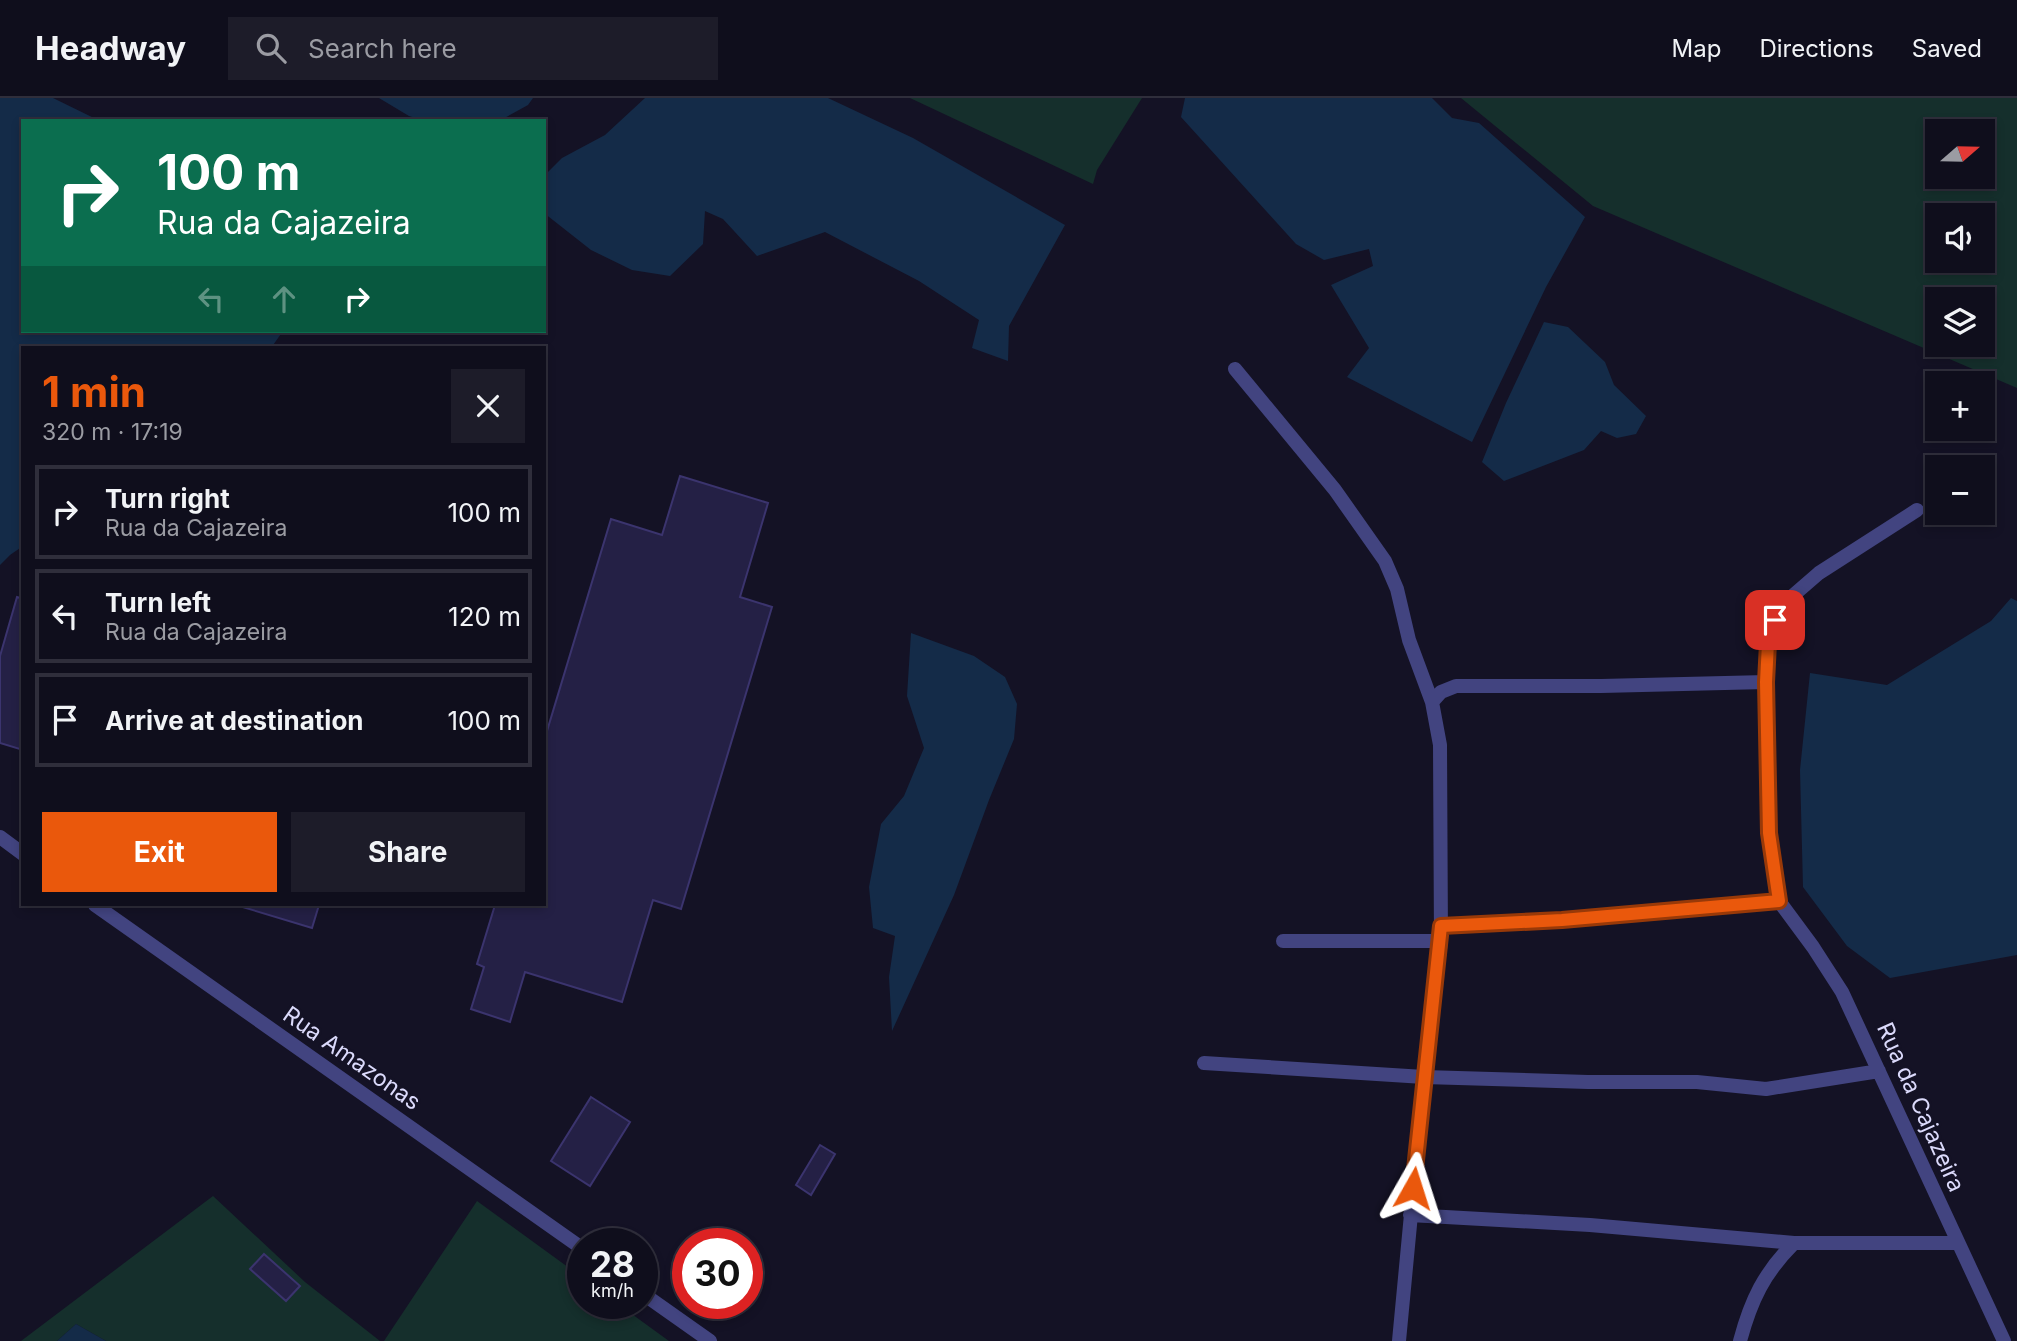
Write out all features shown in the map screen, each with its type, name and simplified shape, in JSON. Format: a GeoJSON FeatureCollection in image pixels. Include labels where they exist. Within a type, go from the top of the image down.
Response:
{"type":"FeatureCollection","features":[{"type":"Feature","properties":{"kind":"street"},"geometry":{"type":"LineString","coordinates":[[1235,369],[1335,490],[1385,561],[1397,589],[1409,640],[1432,702],[1440,745],[1441,933],[1424,1077],[1399,1341]]}},
{"type":"Feature","properties":{"kind":"street","name":"Rua da Cajazeira"},"geometry":{"type":"LineString","coordinates":[[1917,510],[1819,573],[1789,599],[1775,620],[1768,643],[1766,682],[1769,833],[1779,901],[1842,992],[2004,1341]]}},
{"type":"Feature","properties":{"kind":"street"},"geometry":{"type":"LineString","coordinates":[[1432,702],[1447,688],[1456,686],[1601,687],[1766,682]]}},
{"type":"Feature","properties":{"kind":"street"},"geometry":{"type":"LineString","coordinates":[[0,838],[21,853]]}},
{"type":"Feature","properties":{"kind":"street"},"geometry":{"type":"LineString","coordinates":[[1283,941],[1441,933],[1779,901]]}},
{"type":"Feature","properties":{"kind":"street","name":"Rua Amazonas"},"geometry":{"type":"LineString","coordinates":[[96,906],[567,1238]]}},
{"type":"Feature","properties":{"kind":"street"},"geometry":{"type":"LineString","coordinates":[[1204,1062],[1424,1077],[1697,1082],[1766,1089],[1879,1071]]}},
{"type":"Feature","properties":{"kind":"street"},"geometry":{"type":"LineString","coordinates":[[1410,1215],[1590,1225],[1794,1243],[1958,1242]]}},
{"type":"Feature","properties":{"kind":"street"},"geometry":{"type":"LineString","coordinates":[[1740,1341],[1754,1296],[1765,1277],[1794,1243]]}},
{"type":"Feature","properties":{"kind":"street"},"geometry":{"type":"LineString","coordinates":[[658,1304],[710,1341]]}},
{"type":"Feature","properties":{"kind":"green space"},"geometry":{"type":"Polygon","coordinates":[[[910,98],[1142,98],[1097,170],[1093,184],[910,98]]]}},
{"type":"Feature","properties":{"kind":"green space"},"geometry":{"type":"Polygon","coordinates":[[[1461,98],[2017,98],[2017,388],[1995,379],[1995,371],[1977,371],[1945,357],[1995,357],[1995,287],[1925,287],[1925,349],[1593,206],[1461,98]]]}},
{"type":"Feature","properties":{"kind":"green space"},"geometry":{"type":"Polygon","coordinates":[[[213,1196],[305,1282],[380,1341],[106,1341],[76,1324],[57,1341],[21,1341],[213,1196]],[[264,1254],[251,1269],[286,1301],[299,1285],[264,1254]]]}},
{"type":"Feature","properties":{"kind":"green space"},"geometry":{"type":"Polygon","coordinates":[[[477,1201],[567,1266],[567,1319],[639,1319],[669,1341],[384,1341],[477,1201]]]}},
{"type":"Feature","properties":{"kind":"water"},"geometry":{"type":"Polygon","coordinates":[[[0,98],[53,98],[96,119],[21,119],[21,333],[282,333],[272,346],[21,346],[21,547],[0,565],[0,98]]]}},
{"type":"Feature","properties":{"kind":"water"},"geometry":{"type":"Polygon","coordinates":[[[379,98],[533,98],[528,105],[503,119],[419,119],[379,98]]]}},
{"type":"Feature","properties":{"kind":"water"},"geometry":{"type":"Polygon","coordinates":[[[645,98],[828,98],[913,138],[1065,225],[1009,326],[1008,361],[972,348],[979,320],[919,281],[825,232],[757,256],[723,219],[705,211],[703,244],[670,276],[632,270],[591,250],[546,215],[546,174],[562,158],[605,135],[645,98]]]}},
{"type":"Feature","properties":{"kind":"water"},"geometry":{"type":"Polygon","coordinates":[[[1185,98],[1432,98],[1452,118],[1479,123],[1585,217],[1546,287],[1472,442],[1347,377],[1369,348],[1331,285],[1373,266],[1369,249],[1324,260],[1296,244],[1181,117],[1185,98]]]}},
{"type":"Feature","properties":{"kind":"water"},"geometry":{"type":"Polygon","coordinates":[[[1544,322],[1568,327],[1605,362],[1614,385],[1646,416],[1636,434],[1617,438],[1601,431],[1584,450],[1504,481],[1482,462],[1544,322]]]}},
{"type":"Feature","properties":{"kind":"water"},"geometry":{"type":"Polygon","coordinates":[[[2011,598],[2017,601],[2017,955],[1890,978],[1847,946],[1803,887],[1800,770],[1810,673],[1887,685],[1991,621],[2011,598]]]}},
{"type":"Feature","properties":{"kind":"water"},"geometry":{"type":"Polygon","coordinates":[[[911,633],[974,656],[1005,677],[1017,704],[1014,739],[954,895],[892,1031],[889,977],[895,936],[873,928],[869,887],[881,824],[904,796],[924,748],[907,696],[911,633]]]}},
{"type":"Feature","properties":{"kind":"water"},"geometry":{"type":"Polygon","coordinates":[[[76,1324],[106,1341],[57,1341],[76,1324]]]}},
{"type":"Feature","properties":{"kind":"building"},"geometry":{"type":"Polygon","coordinates":[[[680,476],[768,503],[740,597],[772,607],[681,909],[653,900],[622,1002],[525,972],[510,1022],[471,1009],[484,967],[477,964],[495,906],[546,906],[546,734],[611,519],[662,535],[680,476]]]}},
{"type":"Feature","properties":{"kind":"building"},"geometry":{"type":"Polygon","coordinates":[[[17,597],[21,598],[21,749],[0,743],[0,656],[17,597]]]}},
{"type":"Feature","properties":{"kind":"building"},"geometry":{"type":"Polygon","coordinates":[[[239,906],[319,906],[312,928],[239,906]]]}},
{"type":"Feature","properties":{"kind":"building"},"geometry":{"type":"Polygon","coordinates":[[[591,1097],[630,1122],[590,1186],[551,1161],[591,1097]]]}},
{"type":"Feature","properties":{"kind":"building"},"geometry":{"type":"Polygon","coordinates":[[[820,1145],[835,1154],[811,1195],[796,1185],[820,1145]]]}},
{"type":"Feature","properties":{"kind":"building"},"geometry":{"type":"Polygon","coordinates":[[[264,1254],[300,1286],[286,1301],[250,1269],[264,1254]]]}},
{"type":"Feature","properties":{"kind":"route"},"geometry":{"type":"LineString","coordinates":[[1413,1188],[1441,926],[1562,920],[1779,901],[1769,833],[1766,682],[1768,643],[1775,620]]}}]}
